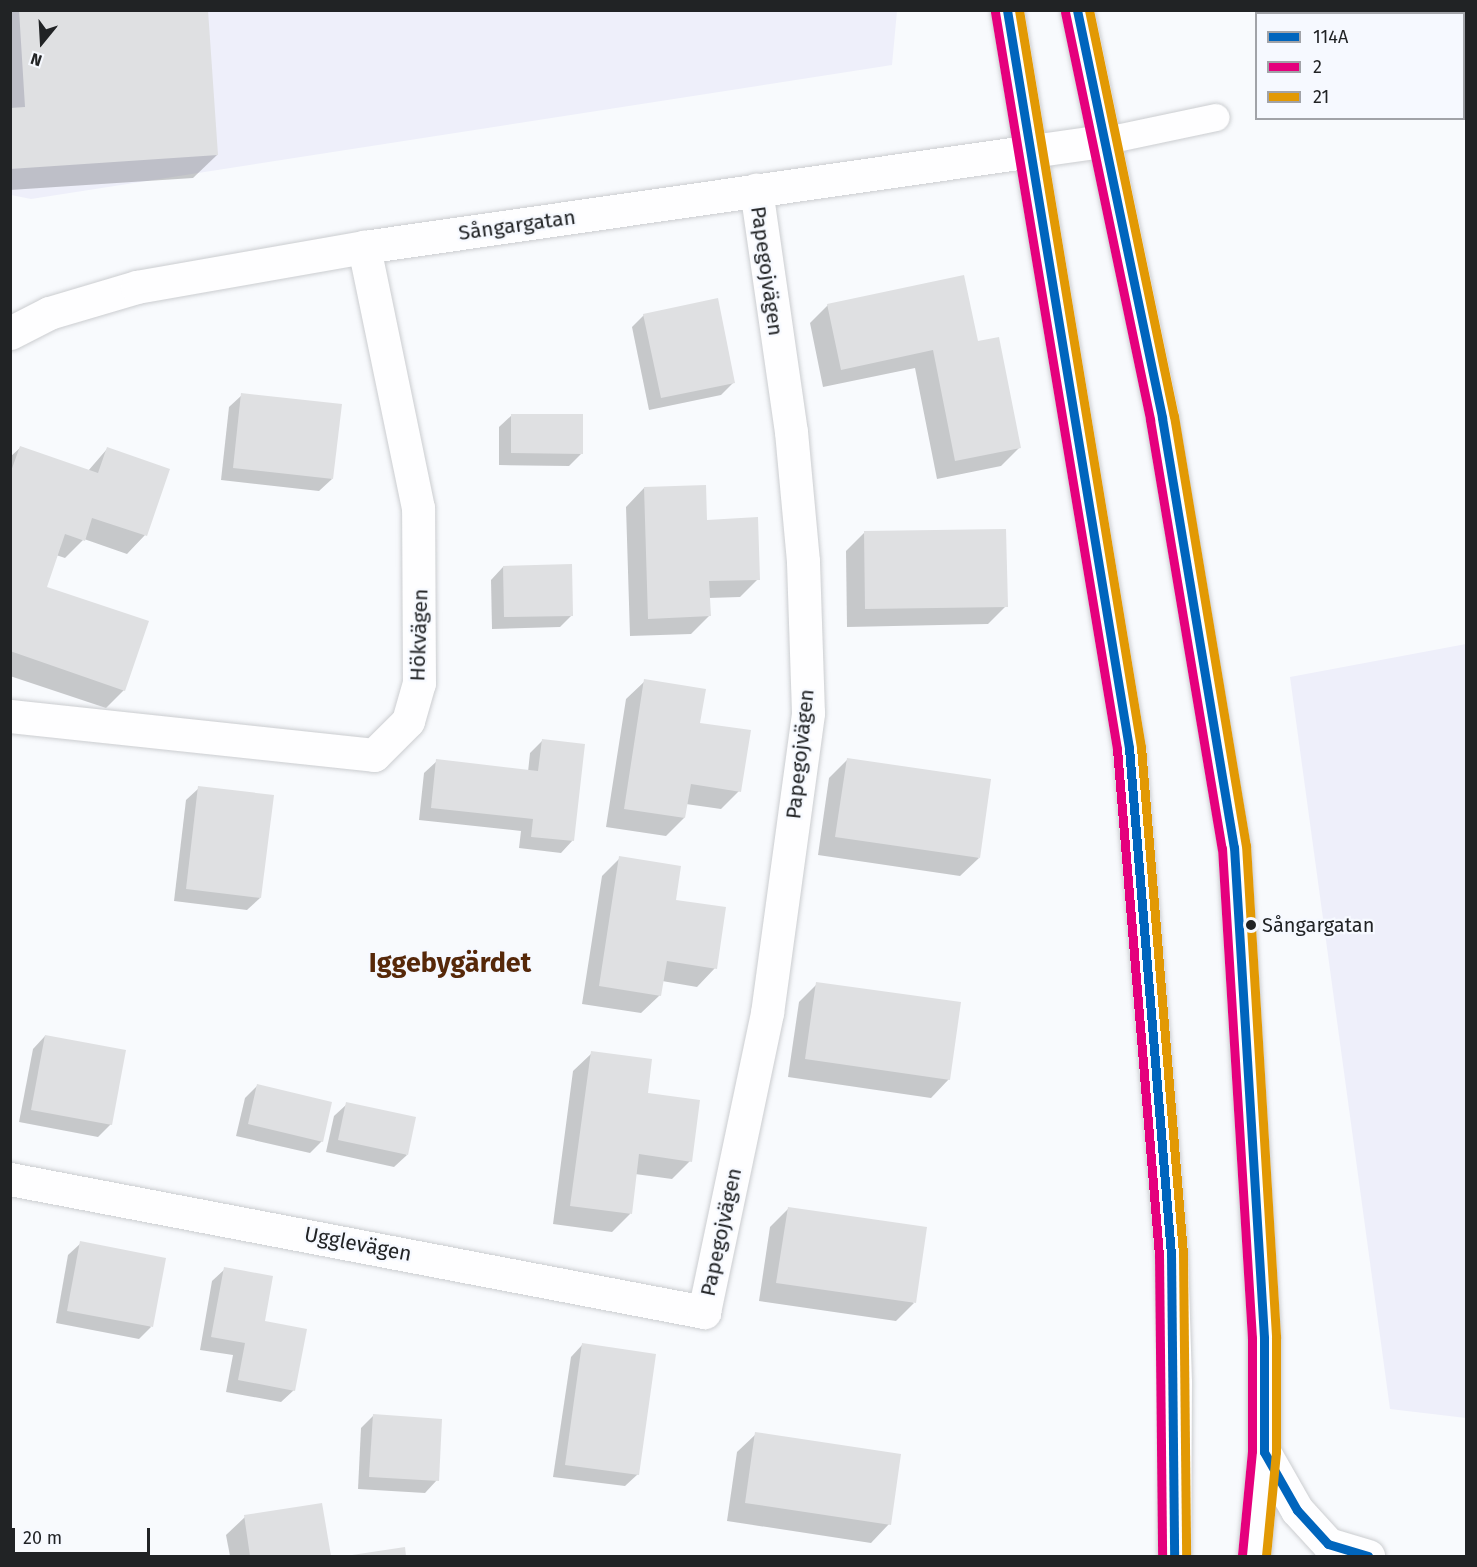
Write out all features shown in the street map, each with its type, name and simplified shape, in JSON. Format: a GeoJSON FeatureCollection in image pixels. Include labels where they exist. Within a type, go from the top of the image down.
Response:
{"type":"FeatureCollection","features":[{"type":"Feature","properties":{"kind":"street"},"geometry":{"type":"LineString","coordinates":[[1007,10],[1129,748],[1171,1254],[1175,1394],[1174,1557]]}},
{"type":"Feature","properties":{"kind":"street"},"geometry":{"type":"LineString","coordinates":[[1077,10],[1102,141],[1162,418],[1234,846],[1264,1338],[1264,1452],[1254,1557]]}},
{"type":"Feature","properties":{"kind":"street","name":"Sångargatan"},"geometry":{"type":"LineString","coordinates":[[10,333],[49,313],[137,287],[364,247],[1102,141]]}},
{"type":"Feature","properties":{"kind":"street","name":"Papegojvägen"},"geometry":{"type":"LineString","coordinates":[[704,1312],[767,1013],[808,713],[803,561],[792,444],[756,190]]}},
{"type":"Feature","properties":{"kind":"street","name":"Hökvägen"},"geometry":{"type":"LineString","coordinates":[[10,716],[374,755],[408,721],[419,682],[418,508],[364,247]]}},
{"type":"Feature","properties":{"kind":"street","name":"Ugglevägen"},"geometry":{"type":"LineString","coordinates":[[10,1179],[704,1312]]}},
{"type":"Feature","properties":{"kind":"street"},"geometry":{"type":"LineString","coordinates":[[1264,1452],[1297,1510],[1328,1544],[1368,1557]]}},
{"type":"Feature","properties":{"kind":"lane"},"geometry":{"type":"LineString","coordinates":[[1102,141],[1216,117]]}},
{"type":"Feature","properties":{"kind":"shaded area"},"geometry":{"type":"Polygon","coordinates":[[[11,11],[897,11],[892,65],[31,199],[11,195],[11,11]]]}},
{"type":"Feature","properties":{"kind":"shaded area"},"geometry":{"type":"Polygon","coordinates":[[[1466,644],[1466,1418],[1390,1409],[1290,677],[1466,644]]]}},
{"type":"Feature","properties":{"kind":"building"},"geometry":{"type":"Polygon","coordinates":[[[19,10],[208,10],[218,155],[10,169],[10,108],[25,107],[19,10]]]}},
{"type":"Feature","properties":{"kind":"building"},"geometry":{"type":"Polygon","coordinates":[[[964,275],[978,341],[999,337],[1021,448],[955,461],[933,350],[841,370],[827,304],[964,275]]]}},
{"type":"Feature","properties":{"kind":"building"},"geometry":{"type":"Polygon","coordinates":[[[718,298],[735,383],[661,398],[643,314],[718,298]]]}},
{"type":"Feature","properties":{"kind":"building"},"geometry":{"type":"Polygon","coordinates":[[[241,393],[342,404],[333,479],[233,468],[241,393]]]}},
{"type":"Feature","properties":{"kind":"building"},"geometry":{"type":"Polygon","coordinates":[[[511,414],[583,414],[583,454],[511,453],[511,414]]]}},
{"type":"Feature","properties":{"kind":"building"},"geometry":{"type":"Polygon","coordinates":[[[20,446],[98,473],[107,447],[170,469],[147,536],[92,518],[85,541],[65,534],[47,587],[149,621],[125,691],[10,651],[10,474],[20,446]]]}},
{"type":"Feature","properties":{"kind":"building"},"geometry":{"type":"Polygon","coordinates":[[[706,485],[707,520],[758,517],[760,580],[709,581],[711,616],[648,619],[644,487],[706,485]]]}},
{"type":"Feature","properties":{"kind":"building"},"geometry":{"type":"Polygon","coordinates":[[[1006,529],[1008,607],[865,609],[864,531],[1006,529]]]}},
{"type":"Feature","properties":{"kind":"building"},"geometry":{"type":"Polygon","coordinates":[[[572,564],[573,616],[504,617],[503,566],[572,564]]]}},
{"type":"Feature","properties":{"kind":"building"},"geometry":{"type":"Polygon","coordinates":[[[644,679],[706,689],[700,723],[751,730],[741,792],[691,784],[685,818],[624,809],[644,679]]]}},
{"type":"Feature","properties":{"kind":"building"},"geometry":{"type":"Polygon","coordinates":[[[542,739],[585,744],[574,841],[531,837],[533,819],[431,808],[436,759],[538,771],[542,739]]]}},
{"type":"Feature","properties":{"kind":"building"},"geometry":{"type":"Polygon","coordinates":[[[847,758],[991,779],[980,858],[835,837],[847,758]]]}},
{"type":"Feature","properties":{"kind":"building"},"geometry":{"type":"Polygon","coordinates":[[[198,786],[274,795],[261,898],[186,889],[198,786]]]}},
{"type":"Feature","properties":{"kind":"building"},"geometry":{"type":"Polygon","coordinates":[[[619,856],[681,866],[676,900],[726,907],[717,969],[667,961],[661,996],[599,986],[619,856]]]}},
{"type":"Feature","properties":{"kind":"building"},"geometry":{"type":"Polygon","coordinates":[[[816,982],[961,1002],[950,1080],[805,1059],[816,982]]]}},
{"type":"Feature","properties":{"kind":"building"},"geometry":{"type":"Polygon","coordinates":[[[45,1035],[126,1050],[112,1125],[31,1110],[45,1035]]]}},
{"type":"Feature","properties":{"kind":"building"},"geometry":{"type":"Polygon","coordinates":[[[591,1051],[652,1059],[648,1093],[700,1100],[692,1162],[639,1154],[632,1214],[570,1206],[591,1051]]]}},
{"type":"Feature","properties":{"kind":"building"},"geometry":{"type":"Polygon","coordinates":[[[257,1084],[332,1102],[323,1142],[248,1124],[257,1084]]]}},
{"type":"Feature","properties":{"kind":"building"},"geometry":{"type":"Polygon","coordinates":[[[346,1102],[416,1117],[408,1155],[338,1140],[346,1102]]]}},
{"type":"Feature","properties":{"kind":"building"},"geometry":{"type":"Polygon","coordinates":[[[788,1207],[927,1227],[916,1303],[776,1283],[788,1207]]]}},
{"type":"Feature","properties":{"kind":"building"},"geometry":{"type":"Polygon","coordinates":[[[80,1241],[166,1258],[153,1327],[67,1311],[80,1241]]]}},
{"type":"Feature","properties":{"kind":"building"},"geometry":{"type":"Polygon","coordinates":[[[224,1267],[273,1276],[265,1321],[307,1329],[295,1391],[238,1380],[245,1343],[211,1337],[224,1267]]]}},
{"type":"Feature","properties":{"kind":"building"},"geometry":{"type":"Polygon","coordinates":[[[582,1343],[656,1354],[639,1475],[565,1465],[582,1343]]]}},
{"type":"Feature","properties":{"kind":"building"},"geometry":{"type":"Polygon","coordinates":[[[373,1414],[442,1419],[439,1481],[369,1477],[373,1414]]]}},
{"type":"Feature","properties":{"kind":"building"},"geometry":{"type":"Polygon","coordinates":[[[755,1432],[901,1454],[891,1525],[745,1503],[755,1432]]]}},
{"type":"Feature","properties":{"kind":"building"},"geometry":{"type":"Polygon","coordinates":[[[322,1503],[331,1556],[250,1556],[244,1515],[322,1503]]]}},
{"type":"Feature","properties":{"kind":"building"},"geometry":{"type":"Polygon","coordinates":[[[405,1547],[406,1556],[352,1556],[352,1555],[405,1547]]]}},
{"type":"Feature","properties":{"kind":"transit line","name":"114A"},"geometry":{"type":"LineString","coordinates":[[1007,10],[1129,748],[1171,1254],[1174,1556]]}},
{"type":"Feature","properties":{"kind":"transit line","name":"21"},"geometry":{"type":"LineString","coordinates":[[1019,10],[1141,747],[1183,1254],[1186,1556]]}},
{"type":"Feature","properties":{"kind":"transit line","name":"114A"},"geometry":{"type":"LineString","coordinates":[[1077,10],[1162,418],[1234,847],[1264,1338],[1264,1452],[1297,1510],[1328,1544],[1368,1556]]}},
{"type":"Feature","properties":{"kind":"transit line","name":"21"},"geometry":{"type":"LineString","coordinates":[[1089,10],[1174,416],[1246,845],[1276,1338],[1276,1452],[1266,1556]]}},
{"type":"Feature","properties":{"kind":"transit line","name":"2"},"geometry":{"type":"LineString","coordinates":[[995,12],[1117,749],[1159,1255],[1162,1556]]}},
{"type":"Feature","properties":{"kind":"transit line","name":"2"},"geometry":{"type":"LineString","coordinates":[[1065,12],[1150,420],[1222,848],[1252,1338],[1252,1451],[1242,1555]]}},
{"type":"Feature","properties":{"kind":"place","name":"Sångargatan"},"geometry":{"type":"Point","coordinates":[1251,925]}},
{"type":"Feature","properties":{"kind":"district","name":"Iggebygärdet"},"geometry":{"type":"Point","coordinates":[450,964]}}]}
